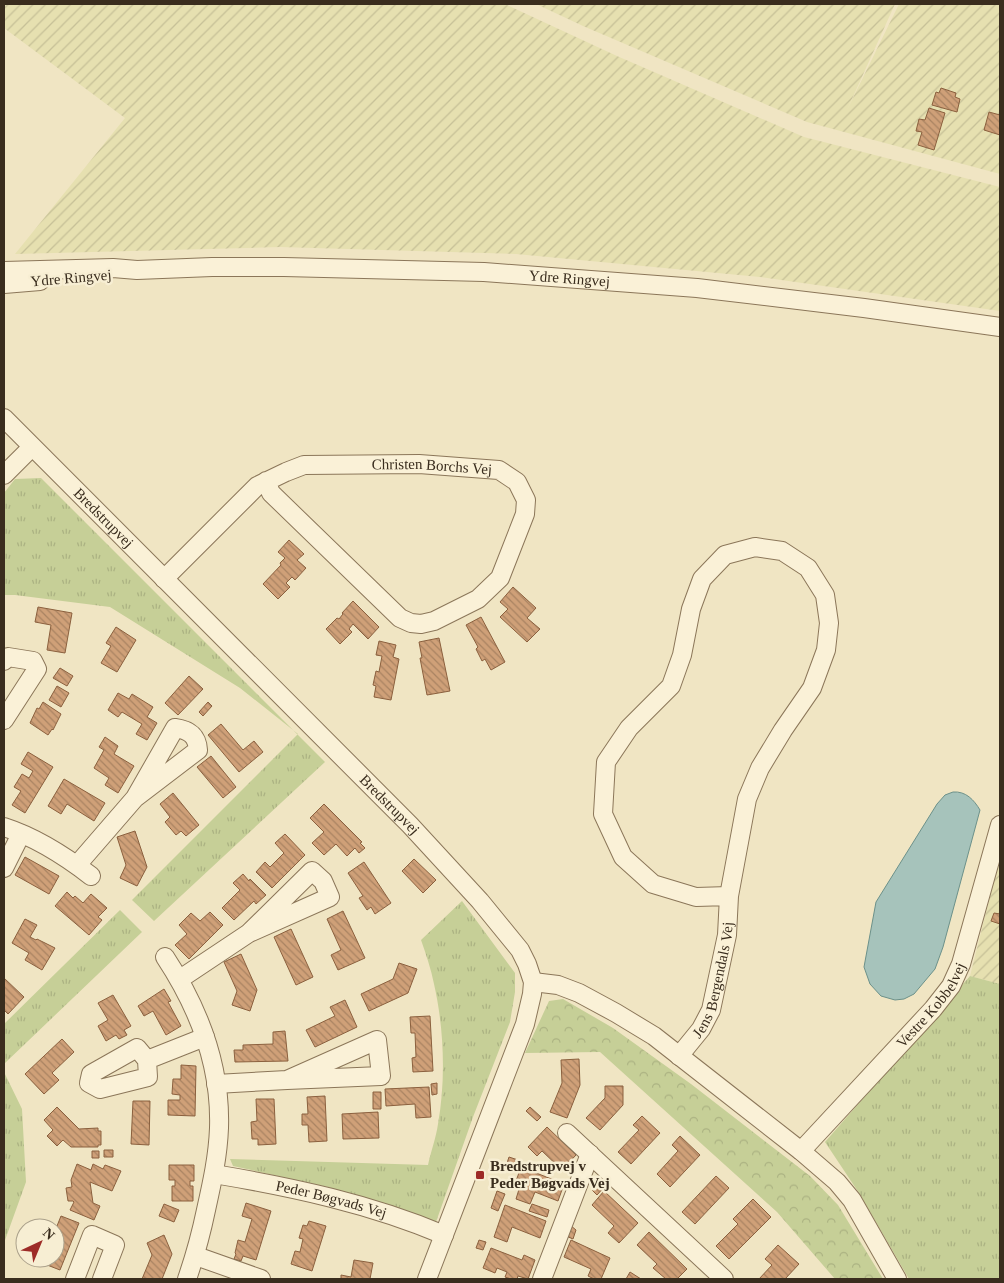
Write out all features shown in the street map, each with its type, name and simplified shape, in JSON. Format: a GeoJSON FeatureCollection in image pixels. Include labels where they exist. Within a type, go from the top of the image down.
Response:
{"type":"FeatureCollection","features":[{"type":"Feature","properties":{"kind":"street","name":"Ydre Ringvej"},"geometry":{"type":"LineString","coordinates":[[4,271],[284,267],[484,272],[697,288],[1000,327]]}},
{"type":"Feature","properties":{"kind":"street","name":"Ydre Ringvej"},"geometry":{"type":"LineString","coordinates":[[4,284],[116,274],[137,270]]}},
{"type":"Feature","properties":{"kind":"street","name":"Bredstrupvej"},"geometry":{"type":"LineString","coordinates":[[4,418],[410,824],[480,901],[520,950],[527,964],[533,982],[525,1024],[427,1279]]}},
{"type":"Feature","properties":{"kind":"street"},"geometry":{"type":"LineString","coordinates":[[4,475],[32,447]]}},
{"type":"Feature","properties":{"kind":"street","name":"Christen Borchs Vej"},"geometry":{"type":"LineString","coordinates":[[164,579],[257,486],[266,481],[304,465],[419,464],[499,470],[517,482],[526,500],[525,514],[504,570],[494,586],[478,599],[434,621],[421,624],[411,623],[400,618],[271,493],[266,481]]}},
{"type":"Feature","properties":{"kind":"street","name":"Jens Bergendals Vej"},"geometry":{"type":"LineString","coordinates":[[679,1056],[700,1029],[711,1010],[727,935],[729,896],[747,799],[760,768],[812,688],[826,650],[829,624],[825,595],[808,568],[782,551],[755,547],[725,555],[702,579],[690,609],[682,655],[670,686],[629,728],[606,762],[603,814],[623,857],[653,884],[696,898],[729,896]]}},
{"type":"Feature","properties":{"kind":"street"},"geometry":{"type":"LineString","coordinates":[[4,661],[8,657],[32,661],[37,669],[4,720]]}},
{"type":"Feature","properties":{"kind":"street"},"geometry":{"type":"LineString","coordinates":[[77,865],[135,798]]}},
{"type":"Feature","properties":{"kind":"street","name":"Vestre Kobbelvej"},"geometry":{"type":"LineString","coordinates":[[801,1151],[933,1009],[952,986],[961,964],[1000,826]]}},
{"type":"Feature","properties":{"kind":"street"},"geometry":{"type":"LineString","coordinates":[[4,827],[52,849],[91,876]]}},
{"type":"Feature","properties":{"kind":"street"},"geometry":{"type":"LineString","coordinates":[[4,868],[21,834]]}},
{"type":"Feature","properties":{"kind":"street"},"geometry":{"type":"LineString","coordinates":[[180,979],[249,933]]}},
{"type":"Feature","properties":{"kind":"street"},"geometry":{"type":"LineString","coordinates":[[165,956],[180,979],[193,1005],[205,1037],[216,1084],[219,1127],[214,1174],[196,1256],[187,1279]]}},
{"type":"Feature","properties":{"kind":"street"},"geometry":{"type":"LineString","coordinates":[[533,982],[558,984],[579,993],[646,1032],[801,1151],[837,1182],[852,1200],[897,1279]]}},
{"type":"Feature","properties":{"kind":"street"},"geometry":{"type":"LineString","coordinates":[[147,1060],[205,1037]]}},
{"type":"Feature","properties":{"kind":"street"},"geometry":{"type":"LineString","coordinates":[[216,1084],[381,1076],[378,1040],[287,1080]]}},
{"type":"Feature","properties":{"kind":"street"},"geometry":{"type":"LineString","coordinates":[[567,1133],[724,1279]]}},
{"type":"Feature","properties":{"kind":"street"},"geometry":{"type":"LineString","coordinates":[[542,1279],[590,1154]]}},
{"type":"Feature","properties":{"kind":"street","name":"Peder Bøgvads Vej"},"geometry":{"type":"LineString","coordinates":[[214,1174],[273,1184],[331,1198],[389,1215],[444,1235]]}},
{"type":"Feature","properties":{"kind":"street"},"geometry":{"type":"LineString","coordinates":[[75,1279],[92,1235],[115,1244],[102,1279]]}},
{"type":"Feature","properties":{"kind":"street"},"geometry":{"type":"LineString","coordinates":[[196,1256],[260,1279]]}},
{"type":"Feature","properties":{"kind":"shaded area"},"geometry":{"type":"Polygon","coordinates":[[[4,4],[505,4],[617,56],[804,137],[1000,187],[1000,311],[760,277],[516,254],[280,247],[15,254],[125,118],[4,28],[4,4]]]}},
{"type":"Feature","properties":{"kind":"shaded area"},"geometry":{"type":"Polygon","coordinates":[[[536,4],[895,4],[847,110],[899,4],[1000,4],[1000,174],[807,122],[536,4]]]}},
{"type":"Feature","properties":{"kind":"shaded area"},"geometry":{"type":"Polygon","coordinates":[[[1000,857],[1000,984],[970,976],[1000,857]]]}},
{"type":"Feature","properties":{"kind":"green space"},"geometry":{"type":"Polygon","coordinates":[[[41,478],[293,730],[240,688],[110,607],[4,595],[4,493],[15,479],[41,478]]]}},
{"type":"Feature","properties":{"kind":"green space"},"geometry":{"type":"Polygon","coordinates":[[[298,734],[325,762],[154,921],[132,900],[298,734]]]}},
{"type":"Feature","properties":{"kind":"green space"},"geometry":{"type":"Polygon","coordinates":[[[462,901],[515,973],[515,992],[510,1022],[473,1117],[436,1222],[328,1187],[233,1166],[230,1159],[428,1165],[441,1107],[443,1054],[437,1001],[427,956],[421,940],[462,901]]]}},
{"type":"Feature","properties":{"kind":"green space"},"geometry":{"type":"Polygon","coordinates":[[[120,910],[142,932],[4,1064],[4,1024],[120,910]]]}},
{"type":"Feature","properties":{"kind":"green space"},"geometry":{"type":"Polygon","coordinates":[[[970,976],[1000,984],[1000,1279],[909,1279],[859,1193],[825,1142],[970,976]]]}},
{"type":"Feature","properties":{"kind":"green space"},"geometry":{"type":"Polygon","coordinates":[[[563,999],[613,1028],[691,1084],[810,1176],[838,1205],[883,1279],[835,1279],[777,1212],[600,1052],[525,1053],[549,1001],[563,999]]]}},
{"type":"Feature","properties":{"kind":"green space"},"geometry":{"type":"Polygon","coordinates":[[[4,1072],[22,1109],[26,1182],[4,1243],[4,1072]]]}},
{"type":"Feature","properties":{"kind":"water"},"geometry":{"type":"Polygon","coordinates":[[[953,792],[962,793],[969,797],[980,810],[943,947],[935,969],[914,994],[904,999],[895,1000],[881,996],[870,984],[864,967],[876,902],[937,804],[945,795],[953,792]]]}},
{"type":"Feature","properties":{"kind":"building"},"geometry":{"type":"Polygon","coordinates":[[[941,88],[956,93],[955,97],[960,99],[957,112],[932,105],[936,92],[939,93],[941,88]]]}},
{"type":"Feature","properties":{"kind":"building"},"geometry":{"type":"Polygon","coordinates":[[[929,108],[945,113],[934,150],[918,145],[922,132],[916,131],[919,119],[925,120],[929,108]]]}},
{"type":"Feature","properties":{"kind":"building"},"geometry":{"type":"Polygon","coordinates":[[[989,112],[1000,115],[1000,135],[984,130],[989,112]]]}},
{"type":"Feature","properties":{"kind":"building"},"geometry":{"type":"Polygon","coordinates":[[[289,540],[304,554],[297,560],[306,568],[295,580],[292,577],[286,583],[290,587],[278,599],[263,584],[281,565],[280,563],[285,558],[278,552],[289,540]]]}},
{"type":"Feature","properties":{"kind":"building"},"geometry":{"type":"Polygon","coordinates":[[[513,587],[536,608],[527,618],[540,629],[527,642],[500,617],[508,609],[500,602],[513,587]]]}},
{"type":"Feature","properties":{"kind":"building"},"geometry":{"type":"Polygon","coordinates":[[[353,601],[379,627],[368,639],[353,624],[349,629],[352,632],[340,644],[326,629],[337,618],[339,619],[353,601]]]}},
{"type":"Feature","properties":{"kind":"building"},"geometry":{"type":"Polygon","coordinates":[[[38,607],[72,613],[65,653],[47,650],[51,625],[35,622],[38,607]]]}},
{"type":"Feature","properties":{"kind":"building"},"geometry":{"type":"Polygon","coordinates":[[[481,617],[505,662],[491,670],[485,659],[482,661],[476,649],[478,647],[466,625],[481,617]]]}},
{"type":"Feature","properties":{"kind":"building"},"geometry":{"type":"Polygon","coordinates":[[[116,627],[136,640],[117,672],[101,663],[111,646],[106,643],[116,627]]]}},
{"type":"Feature","properties":{"kind":"building"},"geometry":{"type":"Polygon","coordinates":[[[439,638],[450,691],[427,695],[419,642],[439,638]]]}},
{"type":"Feature","properties":{"kind":"building"},"geometry":{"type":"Polygon","coordinates":[[[379,641],[396,645],[393,657],[399,659],[391,700],[374,697],[376,686],[373,685],[376,671],[379,672],[382,656],[376,655],[379,641]]]}},
{"type":"Feature","properties":{"kind":"building"},"geometry":{"type":"Polygon","coordinates":[[[60,668],[73,676],[67,686],[53,678],[60,668]]]}},
{"type":"Feature","properties":{"kind":"building"},"geometry":{"type":"Polygon","coordinates":[[[189,676],[203,689],[178,715],[165,703],[189,676]]]}},
{"type":"Feature","properties":{"kind":"building"},"geometry":{"type":"Polygon","coordinates":[[[57,686],[69,693],[61,707],[49,700],[57,686]]]}},
{"type":"Feature","properties":{"kind":"building"},"geometry":{"type":"Polygon","coordinates":[[[118,693],[129,699],[132,694],[153,707],[147,717],[157,723],[147,740],[136,734],[142,724],[122,712],[118,717],[108,710],[118,693]]]}},
{"type":"Feature","properties":{"kind":"building"},"geometry":{"type":"Polygon","coordinates":[[[43,702],[61,714],[53,730],[48,735],[30,723],[37,708],[39,709],[43,702]]]}},
{"type":"Feature","properties":{"kind":"building"},"geometry":{"type":"Polygon","coordinates":[[[208,702],[212,706],[203,716],[199,712],[208,702]]]}},
{"type":"Feature","properties":{"kind":"building"},"geometry":{"type":"Polygon","coordinates":[[[221,724],[243,750],[254,741],[263,752],[239,772],[208,735],[221,724]]]}},
{"type":"Feature","properties":{"kind":"building"},"geometry":{"type":"Polygon","coordinates":[[[105,737],[118,746],[114,754],[134,766],[118,793],[105,785],[109,778],[94,768],[104,750],[99,747],[105,737]]]}},
{"type":"Feature","properties":{"kind":"building"},"geometry":{"type":"Polygon","coordinates":[[[28,752],[53,767],[25,813],[12,805],[21,791],[14,787],[22,774],[29,778],[33,771],[21,764],[28,752]]]}},
{"type":"Feature","properties":{"kind":"building"},"geometry":{"type":"Polygon","coordinates":[[[211,756],[236,787],[223,798],[197,767],[211,756]]]}},
{"type":"Feature","properties":{"kind":"building"},"geometry":{"type":"Polygon","coordinates":[[[64,779],[105,803],[94,821],[67,804],[61,814],[48,806],[64,779]]]}},
{"type":"Feature","properties":{"kind":"building"},"geometry":{"type":"Polygon","coordinates":[[[173,793],[199,825],[186,836],[181,831],[176,835],[165,822],[170,817],[160,804],[173,793]]]}},
{"type":"Feature","properties":{"kind":"building"},"geometry":{"type":"Polygon","coordinates":[[[324,804],[362,842],[360,843],[365,848],[359,853],[355,848],[347,856],[336,844],[324,855],[312,843],[324,832],[310,818],[324,804]]]}},
{"type":"Feature","properties":{"kind":"building"},"geometry":{"type":"Polygon","coordinates":[[[135,831],[147,867],[137,886],[120,878],[126,865],[117,837],[135,831]]]}},
{"type":"Feature","properties":{"kind":"building"},"geometry":{"type":"Polygon","coordinates":[[[285,834],[305,855],[272,888],[256,872],[265,862],[270,867],[284,853],[275,843],[285,834]]]}},
{"type":"Feature","properties":{"kind":"building"},"geometry":{"type":"Polygon","coordinates":[[[25,857],[59,876],[49,894],[15,875],[25,857]]]}},
{"type":"Feature","properties":{"kind":"building"},"geometry":{"type":"Polygon","coordinates":[[[414,859],[436,880],[423,893],[402,871],[414,859]]]}},
{"type":"Feature","properties":{"kind":"building"},"geometry":{"type":"Polygon","coordinates":[[[364,862],[391,903],[375,914],[371,907],[367,910],[359,898],[363,896],[348,873],[364,862]]]}},
{"type":"Feature","properties":{"kind":"building"},"geometry":{"type":"Polygon","coordinates":[[[243,874],[266,895],[256,904],[254,901],[234,920],[222,908],[240,890],[233,883],[243,874]]]}},
{"type":"Feature","properties":{"kind":"building"},"geometry":{"type":"Polygon","coordinates":[[[67,892],[73,898],[75,896],[83,903],[91,894],[107,908],[98,917],[102,920],[89,935],[55,906],[67,892]]]}},
{"type":"Feature","properties":{"kind":"building"},"geometry":{"type":"Polygon","coordinates":[[[343,911],[365,958],[338,970],[331,955],[341,950],[327,919],[343,911]]]}},
{"type":"Feature","properties":{"kind":"building"},"geometry":{"type":"Polygon","coordinates":[[[210,912],[223,925],[189,959],[175,945],[187,934],[179,925],[191,913],[200,921],[210,912]]]}},
{"type":"Feature","properties":{"kind":"building"},"geometry":{"type":"Polygon","coordinates":[[[994,913],[1000,914],[1000,924],[991,921],[994,913]]]}},
{"type":"Feature","properties":{"kind":"building"},"geometry":{"type":"Polygon","coordinates":[[[25,919],[37,925],[30,937],[55,948],[42,970],[25,960],[29,953],[12,943],[25,919]]]}},
{"type":"Feature","properties":{"kind":"building"},"geometry":{"type":"Polygon","coordinates":[[[291,929],[313,977],[296,985],[274,937],[291,929]]]}},
{"type":"Feature","properties":{"kind":"building"},"geometry":{"type":"Polygon","coordinates":[[[241,954],[257,990],[250,1011],[232,1005],[237,991],[224,962],[241,954]]]}},
{"type":"Feature","properties":{"kind":"building"},"geometry":{"type":"Polygon","coordinates":[[[399,963],[417,969],[408,993],[369,1011],[361,994],[393,979],[399,963]]]}},
{"type":"Feature","properties":{"kind":"building"},"geometry":{"type":"Polygon","coordinates":[[[4,978],[24,997],[8,1014],[4,1010],[4,978]]]}},
{"type":"Feature","properties":{"kind":"building"},"geometry":{"type":"Polygon","coordinates":[[[164,989],[171,1001],[168,1002],[181,1026],[166,1035],[153,1011],[144,1016],[138,1006],[164,989]]]}},
{"type":"Feature","properties":{"kind":"building"},"geometry":{"type":"Polygon","coordinates":[[[113,995],[131,1026],[124,1030],[127,1035],[119,1039],[116,1035],[106,1041],[98,1026],[108,1020],[98,1003],[113,995]]]}},
{"type":"Feature","properties":{"kind":"building"},"geometry":{"type":"Polygon","coordinates":[[[345,1000],[357,1027],[315,1047],[306,1030],[335,1016],[330,1007],[345,1000]]]}},
{"type":"Feature","properties":{"kind":"building"},"geometry":{"type":"Polygon","coordinates":[[[430,1016],[433,1071],[413,1072],[412,1058],[416,1057],[415,1033],[411,1033],[410,1017],[430,1016]]]}},
{"type":"Feature","properties":{"kind":"building"},"geometry":{"type":"Polygon","coordinates":[[[285,1031],[288,1061],[235,1062],[234,1050],[243,1050],[243,1045],[273,1044],[273,1032],[285,1031]]]}},
{"type":"Feature","properties":{"kind":"building"},"geometry":{"type":"Polygon","coordinates":[[[62,1039],[74,1052],[52,1073],[59,1080],[44,1094],[25,1074],[62,1039]]]}},
{"type":"Feature","properties":{"kind":"building"},"geometry":{"type":"Polygon","coordinates":[[[579,1059],[580,1085],[567,1118],[550,1112],[562,1083],[561,1060],[579,1059]]]}},
{"type":"Feature","properties":{"kind":"building"},"geometry":{"type":"Polygon","coordinates":[[[181,1065],[196,1066],[195,1116],[168,1115],[168,1100],[180,1100],[180,1095],[172,1094],[173,1079],[181,1079],[181,1065]]]}},
{"type":"Feature","properties":{"kind":"building"},"geometry":{"type":"Polygon","coordinates":[[[437,1083],[437,1094],[432,1095],[431,1084],[437,1083]]]}},
{"type":"Feature","properties":{"kind":"building"},"geometry":{"type":"Polygon","coordinates":[[[605,1086],[623,1086],[623,1105],[600,1130],[586,1118],[605,1098],[605,1086]]]}},
{"type":"Feature","properties":{"kind":"building"},"geometry":{"type":"Polygon","coordinates":[[[429,1087],[431,1117],[416,1118],[415,1104],[386,1106],[385,1089],[429,1087]]]}},
{"type":"Feature","properties":{"kind":"building"},"geometry":{"type":"Polygon","coordinates":[[[373,1092],[381,1092],[381,1109],[373,1109],[373,1092]]]}},
{"type":"Feature","properties":{"kind":"building"},"geometry":{"type":"Polygon","coordinates":[[[325,1096],[327,1141],[309,1142],[308,1125],[302,1125],[302,1114],[308,1114],[307,1097],[325,1096]]]}},
{"type":"Feature","properties":{"kind":"building"},"geometry":{"type":"Polygon","coordinates":[[[256,1099],[274,1099],[276,1144],[258,1145],[258,1139],[252,1139],[251,1122],[257,1121],[256,1099]]]}},
{"type":"Feature","properties":{"kind":"building"},"geometry":{"type":"Polygon","coordinates":[[[133,1101],[150,1101],[149,1145],[131,1144],[133,1101]]]}},
{"type":"Feature","properties":{"kind":"building"},"geometry":{"type":"Polygon","coordinates":[[[57,1107],[79,1129],[98,1128],[98,1131],[101,1131],[101,1145],[98,1145],[98,1147],[71,1147],[63,1140],[57,1146],[47,1136],[53,1130],[44,1120],[57,1107]]]}},
{"type":"Feature","properties":{"kind":"building"},"geometry":{"type":"Polygon","coordinates":[[[530,1107],[541,1117],[537,1121],[526,1111],[530,1107]]]}},
{"type":"Feature","properties":{"kind":"building"},"geometry":{"type":"Polygon","coordinates":[[[378,1112],[379,1138],[343,1139],[342,1114],[378,1112]]]}},
{"type":"Feature","properties":{"kind":"building"},"geometry":{"type":"Polygon","coordinates":[[[642,1116],[660,1133],[631,1164],[618,1152],[639,1130],[633,1125],[642,1116]]]}},
{"type":"Feature","properties":{"kind":"building"},"geometry":{"type":"Polygon","coordinates":[[[547,1127],[576,1155],[562,1170],[542,1151],[537,1156],[528,1147],[547,1127]]]}},
{"type":"Feature","properties":{"kind":"building"},"geometry":{"type":"Polygon","coordinates":[[[680,1136],[700,1155],[670,1187],[657,1174],[678,1151],[672,1145],[680,1136]]]}},
{"type":"Feature","properties":{"kind":"building"},"geometry":{"type":"Polygon","coordinates":[[[104,1150],[113,1150],[113,1157],[104,1157],[104,1150]]]}},
{"type":"Feature","properties":{"kind":"building"},"geometry":{"type":"Polygon","coordinates":[[[92,1151],[99,1151],[99,1158],[92,1158],[92,1151]]]}},
{"type":"Feature","properties":{"kind":"building"},"geometry":{"type":"Polygon","coordinates":[[[509,1157],[518,1160],[516,1166],[507,1163],[509,1157]]]}},
{"type":"Feature","properties":{"kind":"building"},"geometry":{"type":"Polygon","coordinates":[[[77,1164],[91,1170],[93,1164],[103,1169],[105,1165],[121,1171],[112,1191],[90,1182],[93,1203],[100,1206],[94,1220],[70,1210],[74,1202],[68,1201],[66,1188],[72,1187],[71,1180],[77,1164]]]}},
{"type":"Feature","properties":{"kind":"building"},"geometry":{"type":"Polygon","coordinates":[[[169,1165],[194,1165],[194,1181],[190,1181],[190,1186],[193,1186],[193,1201],[172,1201],[172,1186],[175,1186],[175,1180],[169,1180],[169,1165]]]}},
{"type":"Feature","properties":{"kind":"building"},"geometry":{"type":"Polygon","coordinates":[[[521,1167],[564,1184],[558,1201],[535,1192],[530,1204],[516,1199],[520,1186],[515,1184],[521,1167]]]}},
{"type":"Feature","properties":{"kind":"building"},"geometry":{"type":"Polygon","coordinates":[[[716,1176],[729,1188],[695,1224],[682,1212],[716,1176]]]}},
{"type":"Feature","properties":{"kind":"building"},"geometry":{"type":"Polygon","coordinates":[[[600,1182],[605,1186],[597,1195],[592,1190],[600,1182]]]}},
{"type":"Feature","properties":{"kind":"building"},"geometry":{"type":"Polygon","coordinates":[[[497,1191],[505,1194],[498,1211],[491,1208],[497,1191]]]}},
{"type":"Feature","properties":{"kind":"building"},"geometry":{"type":"Polygon","coordinates":[[[604,1191],[638,1223],[619,1243],[608,1233],[614,1226],[592,1205],[604,1191]]]}},
{"type":"Feature","properties":{"kind":"building"},"geometry":{"type":"Polygon","coordinates":[[[753,1199],[771,1217],[729,1259],[716,1246],[738,1224],[733,1219],[753,1199]]]}},
{"type":"Feature","properties":{"kind":"building"},"geometry":{"type":"Polygon","coordinates":[[[246,1203],[271,1211],[256,1260],[243,1256],[241,1261],[234,1259],[238,1240],[245,1242],[252,1219],[242,1216],[246,1203]]]}},
{"type":"Feature","properties":{"kind":"building"},"geometry":{"type":"Polygon","coordinates":[[[164,1204],[179,1210],[174,1222],[159,1216],[164,1204]]]}},
{"type":"Feature","properties":{"kind":"building"},"geometry":{"type":"Polygon","coordinates":[[[532,1204],[549,1210],[547,1217],[529,1211],[532,1204]]]}},
{"type":"Feature","properties":{"kind":"building"},"geometry":{"type":"Polygon","coordinates":[[[505,1205],[546,1221],[540,1238],[512,1227],[507,1242],[494,1237],[505,1205]]]}},
{"type":"Feature","properties":{"kind":"building"},"geometry":{"type":"Polygon","coordinates":[[[61,1216],[79,1223],[65,1258],[65,1218],[60,1218],[61,1216]]]}},
{"type":"Feature","properties":{"kind":"building"},"geometry":{"type":"Polygon","coordinates":[[[309,1221],[326,1226],[312,1271],[291,1264],[295,1251],[300,1252],[303,1239],[299,1238],[303,1225],[307,1226],[309,1221]]]}},
{"type":"Feature","properties":{"kind":"building"},"geometry":{"type":"Polygon","coordinates":[[[570,1225],[576,1230],[573,1239],[566,1236],[570,1225]]]}},
{"type":"Feature","properties":{"kind":"building"},"geometry":{"type":"Polygon","coordinates":[[[649,1232],[687,1269],[677,1279],[666,1279],[653,1268],[657,1264],[637,1245],[649,1232]]]}},
{"type":"Feature","properties":{"kind":"building"},"geometry":{"type":"Polygon","coordinates":[[[164,1235],[172,1254],[162,1279],[142,1279],[152,1255],[147,1243],[164,1235]]]}},
{"type":"Feature","properties":{"kind":"building"},"geometry":{"type":"Polygon","coordinates":[[[479,1240],[486,1242],[483,1250],[476,1248],[479,1240]]]}},
{"type":"Feature","properties":{"kind":"building"},"geometry":{"type":"Polygon","coordinates":[[[571,1240],[610,1258],[601,1279],[594,1279],[588,1276],[591,1269],[564,1257],[571,1240]]]}},
{"type":"Feature","properties":{"kind":"building"},"geometry":{"type":"Polygon","coordinates":[[[778,1245],[799,1264],[785,1279],[759,1279],[772,1265],[765,1259],[778,1245]]]}},
{"type":"Feature","properties":{"kind":"building"},"geometry":{"type":"Polygon","coordinates":[[[491,1248],[522,1260],[524,1255],[535,1260],[528,1279],[518,1276],[517,1279],[511,1279],[505,1277],[507,1272],[497,1268],[495,1273],[483,1268],[491,1248]]]}},
{"type":"Feature","properties":{"kind":"building"},"geometry":{"type":"Polygon","coordinates":[[[354,1260],[373,1263],[370,1279],[341,1279],[341,1275],[351,1277],[354,1260]]]}},
{"type":"Feature","properties":{"kind":"building"},"geometry":{"type":"Polygon","coordinates":[[[630,1272],[641,1279],[626,1279],[630,1272]]]}},
{"type":"Feature","properties":{"kind":"place","name":"Bredstrupvej v Peder Bøgvads Vej"},"geometry":{"type":"Point","coordinates":[480,1175]}}]}
